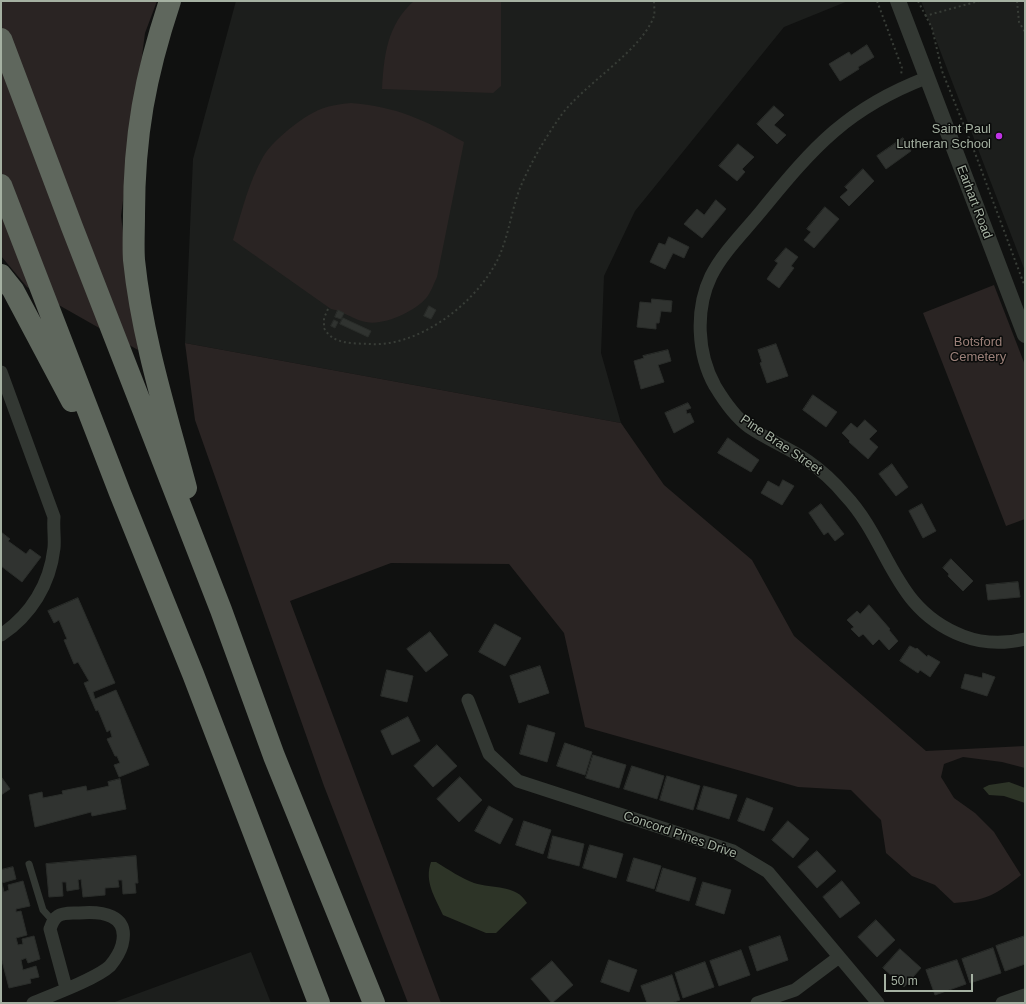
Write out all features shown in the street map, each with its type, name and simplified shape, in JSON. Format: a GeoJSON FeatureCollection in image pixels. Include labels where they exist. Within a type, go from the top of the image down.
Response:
{"type":"FeatureCollection","features":[{"type":"Feature","properties":{"kind":"highway"},"geometry":{"type":"LineString","coordinates":[[170,1],[155,46],[145,88],[138,131],[134,180],[134,259],[142,317],[155,374],[221,610]]}},
{"type":"Feature","properties":{"kind":"highway"},"geometry":{"type":"LineString","coordinates":[[1,39],[72,227],[221,610],[274,756],[374,1003]]}},
{"type":"Feature","properties":{"kind":"highway"},"geometry":{"type":"LineString","coordinates":[[1,185],[120,493],[193,674],[319,1003]]}},
{"type":"Feature","properties":{"kind":"highway"},"geometry":{"type":"LineString","coordinates":[[1,274],[13,290],[120,493]]}},
{"type":"Feature","properties":{"kind":"street","name":"Earhart Road"},"geometry":{"type":"LineString","coordinates":[[898,1],[1025,336]]}},
{"type":"Feature","properties":{"kind":"street","name":"Pine Brae Street"},"geometry":{"type":"LineString","coordinates":[[926,78],[883,96],[851,116],[823,140],[802,162],[729,250],[712,276],[705,293],[701,311],[701,333],[704,356],[714,384],[737,416],[749,427],[806,460],[820,470],[846,496],[868,525],[900,584],[924,614],[943,627],[972,639],[999,643],[1025,639]]}},
{"type":"Feature","properties":{"kind":"street"},"geometry":{"type":"LineString","coordinates":[[1,372],[54,517],[53,532],[55,546],[50,570],[38,599],[16,625],[1,634]]}},
{"type":"Feature","properties":{"kind":"street","name":"Concord Pines Drive"},"geometry":{"type":"LineString","coordinates":[[468,700],[489,754],[518,782],[733,851],[768,872],[878,1003]]}},
{"type":"Feature","properties":{"kind":"street"},"geometry":{"type":"LineString","coordinates":[[33,1003],[96,975],[110,966],[120,952],[124,937],[122,926],[116,919],[96,911],[59,915],[53,920],[50,928],[66,988]]}},
{"type":"Feature","properties":{"kind":"street"},"geometry":{"type":"LineString","coordinates":[[758,1003],[795,990],[839,957]]}},
{"type":"Feature","properties":{"kind":"street"},"geometry":{"type":"LineString","coordinates":[[1002,1003],[1025,995]]}},
{"type":"Feature","properties":{"kind":"lane"},"geometry":{"type":"LineString","coordinates":[[29,864],[41,905],[47,916],[53,920]]}},
{"type":"Feature","properties":{"kind":"path"},"geometry":{"type":"LineString","coordinates":[[328,309],[324,318],[324,328],[334,339],[346,342],[374,344],[397,341],[428,330],[451,314],[472,294],[493,268],[502,249],[520,188],[540,150],[561,116],[594,81],[624,54],[648,29],[655,15],[654,1]]}},
{"type":"Feature","properties":{"kind":"path"},"geometry":{"type":"LineString","coordinates":[[877,1],[902,68],[900,79],[904,86]]}},
{"type":"Feature","properties":{"kind":"path"},"geometry":{"type":"LineString","coordinates":[[918,1],[932,28],[942,71],[975,153],[1025,287]]}},
{"type":"Feature","properties":{"kind":"path"},"geometry":{"type":"LineString","coordinates":[[925,16],[979,1]]}},
{"type":"Feature","properties":{"kind":"path"},"geometry":{"type":"LineString","coordinates":[[1017,1],[1019,22],[1025,32]]}},
{"type":"Feature","properties":{"kind":"shaded area"},"geometry":{"type":"Polygon","coordinates":[[[236,1],[848,1],[784,27],[635,211],[604,276],[601,353],[621,423],[185,343],[193,159],[236,1]]]}},
{"type":"Feature","properties":{"kind":"shaded area","name":"Saint Paul Lutheran School"},"geometry":{"type":"Polygon","coordinates":[[[921,1],[1025,1],[1025,271],[921,1]]]}},
{"type":"Feature","properties":{"kind":"shaded area"},"geometry":{"type":"Polygon","coordinates":[[[1009,782],[1025,788],[1025,803],[1004,796],[989,795],[983,788],[989,785],[1009,782]]]}},
{"type":"Feature","properties":{"kind":"shaded area"},"geometry":{"type":"Polygon","coordinates":[[[431,862],[436,862],[474,883],[510,890],[517,893],[527,903],[496,933],[486,933],[443,915],[431,889],[429,869],[431,862]]]}},
{"type":"Feature","properties":{"kind":"shaded area"},"geometry":{"type":"Polygon","coordinates":[[[251,952],[271,1003],[112,1003],[251,952]]]}},
{"type":"Feature","properties":{"kind":"green space"},"geometry":{"type":"Polygon","coordinates":[[[1,1],[157,1],[145,33],[121,216],[138,350],[27,287],[1,256],[1,1]]]}},
{"type":"Feature","properties":{"kind":"green space"},"geometry":{"type":"Polygon","coordinates":[[[414,1],[501,1],[501,86],[493,93],[382,89],[386,53],[393,30],[405,10],[414,1]]]}},
{"type":"Feature","properties":{"kind":"green space"},"geometry":{"type":"Polygon","coordinates":[[[351,103],[382,107],[396,111],[424,121],[464,142],[437,277],[430,293],[422,302],[408,312],[382,322],[373,323],[362,321],[331,309],[233,240],[249,187],[263,157],[274,143],[289,129],[314,112],[340,104],[351,103]]]}},
{"type":"Feature","properties":{"kind":"green space","name":"Botsford Cemetery"},"geometry":{"type":"Polygon","coordinates":[[[994,285],[1025,365],[1025,519],[1006,526],[923,313],[994,285]]]}},
{"type":"Feature","properties":{"kind":"green space"},"geometry":{"type":"Polygon","coordinates":[[[185,343],[621,423],[664,485],[752,560],[794,636],[926,751],[1025,746],[1025,768],[1002,762],[963,757],[944,764],[941,777],[954,798],[975,813],[994,832],[1021,875],[1005,887],[990,895],[965,902],[954,903],[935,885],[912,876],[886,853],[881,820],[851,790],[798,787],[585,727],[564,633],[509,564],[391,563],[290,601],[441,1003],[408,1003],[324,786],[195,420],[185,343]]]}},
{"type":"Feature","properties":{"kind":"building"},"geometry":{"type":"Polygon","coordinates":[[[867,45],[874,57],[840,81],[829,64],[849,52],[851,55],[867,45]]]}},
{"type":"Feature","properties":{"kind":"building"},"geometry":{"type":"Polygon","coordinates":[[[774,106],[784,115],[774,125],[786,135],[777,144],[757,124],[774,106]]]}},
{"type":"Feature","properties":{"kind":"building"},"geometry":{"type":"Polygon","coordinates":[[[903,138],[911,151],[886,169],[877,156],[903,138]]]}},
{"type":"Feature","properties":{"kind":"building"},"geometry":{"type":"Polygon","coordinates":[[[738,144],[754,157],[742,169],[745,172],[737,181],[719,166],[738,144]]]}},
{"type":"Feature","properties":{"kind":"building"},"geometry":{"type":"Polygon","coordinates":[[[863,169],[874,181],[849,206],[840,197],[848,190],[845,187],[863,169]]]}},
{"type":"Feature","properties":{"kind":"building"},"geometry":{"type":"Polygon","coordinates":[[[716,200],[726,209],[702,238],[684,224],[697,209],[704,215],[716,200]]]}},
{"type":"Feature","properties":{"kind":"building"},"geometry":{"type":"Polygon","coordinates":[[[825,207],[839,219],[814,248],[804,240],[811,232],[807,229],[825,207]]]}},
{"type":"Feature","properties":{"kind":"building"},"geometry":{"type":"Polygon","coordinates":[[[669,237],[689,247],[684,258],[673,253],[665,269],[650,262],[659,243],[665,245],[669,237]]]}},
{"type":"Feature","properties":{"kind":"building"},"geometry":{"type":"Polygon","coordinates":[[[786,248],[798,257],[791,266],[794,268],[779,288],[767,279],[778,263],[775,261],[786,248]]]}},
{"type":"Feature","properties":{"kind":"building"},"geometry":{"type":"Polygon","coordinates":[[[652,299],[672,301],[671,312],[661,311],[659,323],[656,323],[656,329],[637,327],[640,302],[651,303],[652,299]]]}},
{"type":"Feature","properties":{"kind":"building"},"geometry":{"type":"Polygon","coordinates":[[[429,306],[436,310],[431,319],[424,316],[429,306]]]}},
{"type":"Feature","properties":{"kind":"building"},"geometry":{"type":"Polygon","coordinates":[[[338,310],[344,313],[341,319],[335,317],[338,310]]]}},
{"type":"Feature","properties":{"kind":"building"},"geometry":{"type":"Polygon","coordinates":[[[343,318],[371,331],[368,337],[340,324],[343,318]]]}},
{"type":"Feature","properties":{"kind":"building"},"geometry":{"type":"Polygon","coordinates":[[[334,320],[338,322],[335,328],[331,326],[334,320]]]}},
{"type":"Feature","properties":{"kind":"building"},"geometry":{"type":"Polygon","coordinates":[[[776,344],[788,376],[767,383],[760,363],[762,362],[758,350],[776,344]]]}},
{"type":"Feature","properties":{"kind":"building"},"geometry":{"type":"Polygon","coordinates":[[[668,350],[671,361],[658,365],[664,382],[641,389],[634,361],[644,358],[643,356],[668,350]]]}},
{"type":"Feature","properties":{"kind":"building"},"geometry":{"type":"Polygon","coordinates":[[[813,395],[837,412],[826,427],[803,410],[813,395]]]}},
{"type":"Feature","properties":{"kind":"building"},"geometry":{"type":"Polygon","coordinates":[[[688,403],[691,408],[686,410],[687,414],[690,413],[694,422],[674,433],[665,413],[688,403]]]}},
{"type":"Feature","properties":{"kind":"building"},"geometry":{"type":"Polygon","coordinates":[[[865,420],[877,431],[869,439],[878,447],[868,459],[849,442],[850,441],[842,433],[851,423],[857,428],[865,420]]]}},
{"type":"Feature","properties":{"kind":"building"},"geometry":{"type":"Polygon","coordinates":[[[728,438],[759,460],[751,472],[718,453],[728,438]]]}},
{"type":"Feature","properties":{"kind":"building"},"geometry":{"type":"Polygon","coordinates":[[[892,464],[908,487],[896,496],[879,474],[892,464]]]}},
{"type":"Feature","properties":{"kind":"building"},"geometry":{"type":"Polygon","coordinates":[[[783,480],[794,486],[782,505],[761,493],[768,481],[779,487],[783,480]]]}},
{"type":"Feature","properties":{"kind":"building"},"geometry":{"type":"Polygon","coordinates":[[[821,504],[844,534],[835,541],[828,532],[824,535],[809,513],[821,504]]]}},
{"type":"Feature","properties":{"kind":"building"},"geometry":{"type":"Polygon","coordinates":[[[922,504],[936,531],[923,538],[909,511],[922,504]]]}},
{"type":"Feature","properties":{"kind":"building"},"geometry":{"type":"Polygon","coordinates":[[[1,532],[10,539],[8,541],[26,554],[30,549],[41,557],[22,582],[1,566],[1,532]]]}},
{"type":"Feature","properties":{"kind":"building"},"geometry":{"type":"Polygon","coordinates":[[[951,559],[973,581],[963,591],[948,576],[949,574],[943,568],[951,559]]]}},
{"type":"Feature","properties":{"kind":"building"},"geometry":{"type":"Polygon","coordinates":[[[1018,582],[1020,597],[988,600],[986,585],[1018,582]]]}},
{"type":"Feature","properties":{"kind":"building"},"geometry":{"type":"Polygon","coordinates":[[[78,598],[115,683],[93,692],[95,699],[116,690],[149,765],[119,777],[114,765],[120,763],[107,739],[112,737],[110,730],[107,732],[98,710],[96,711],[84,683],[89,681],[78,662],[74,664],[64,640],[67,639],[59,620],[54,623],[48,611],[78,598]]]}},
{"type":"Feature","properties":{"kind":"building"},"geometry":{"type":"Polygon","coordinates":[[[869,605],[890,629],[889,630],[898,641],[889,650],[879,639],[873,645],[863,634],[859,637],[851,629],[854,627],[847,620],[857,611],[860,614],[869,605]]]}},
{"type":"Feature","properties":{"kind":"building"},"geometry":{"type":"Polygon","coordinates":[[[495,624],[521,638],[505,666],[479,652],[495,624]]]}},
{"type":"Feature","properties":{"kind":"building"},"geometry":{"type":"Polygon","coordinates":[[[430,632],[448,655],[426,672],[407,649],[430,632]]]}},
{"type":"Feature","properties":{"kind":"building"},"geometry":{"type":"Polygon","coordinates":[[[910,646],[916,649],[917,648],[927,657],[928,655],[940,662],[930,677],[920,670],[918,673],[900,661],[910,646]]]}},
{"type":"Feature","properties":{"kind":"building"},"geometry":{"type":"Polygon","coordinates":[[[540,666],[549,693],[519,703],[510,676],[540,666]]]}},
{"type":"Feature","properties":{"kind":"building"},"geometry":{"type":"Polygon","coordinates":[[[387,670],[413,676],[407,702],[381,696],[387,670]]]}},
{"type":"Feature","properties":{"kind":"building"},"geometry":{"type":"Polygon","coordinates":[[[983,673],[995,677],[987,696],[961,688],[965,674],[982,678],[983,673]]]}},
{"type":"Feature","properties":{"kind":"building"},"geometry":{"type":"Polygon","coordinates":[[[408,717],[420,741],[392,755],[381,731],[408,717]]]}},
{"type":"Feature","properties":{"kind":"building"},"geometry":{"type":"Polygon","coordinates":[[[528,725],[555,733],[547,762],[520,754],[528,725]]]}},
{"type":"Feature","properties":{"kind":"building"},"geometry":{"type":"Polygon","coordinates":[[[565,743],[592,752],[585,775],[557,766],[565,743]]]}},
{"type":"Feature","properties":{"kind":"building"},"geometry":{"type":"Polygon","coordinates":[[[437,745],[457,766],[433,787],[414,766],[437,745]]]}},
{"type":"Feature","properties":{"kind":"building"},"geometry":{"type":"Polygon","coordinates":[[[593,755],[626,765],[619,788],[586,778],[593,755]]]}},
{"type":"Feature","properties":{"kind":"building"},"geometry":{"type":"Polygon","coordinates":[[[632,766],[664,776],[657,799],[624,789],[632,766]]]}},
{"type":"Feature","properties":{"kind":"building"},"geometry":{"type":"Polygon","coordinates":[[[667,776],[700,786],[693,810],[660,800],[667,776]]]}},
{"type":"Feature","properties":{"kind":"building"},"geometry":{"type":"Polygon","coordinates":[[[460,777],[482,800],[459,822],[437,799],[460,777]]]}},
{"type":"Feature","properties":{"kind":"building"},"geometry":{"type":"Polygon","coordinates":[[[2,778],[10,789],[1,795],[1,779],[2,778]]]}},
{"type":"Feature","properties":{"kind":"building"},"geometry":{"type":"Polygon","coordinates":[[[120,779],[126,809],[92,816],[91,812],[35,827],[29,795],[42,792],[43,798],[63,794],[62,791],[86,786],[87,791],[109,786],[108,782],[120,779]]]}},
{"type":"Feature","properties":{"kind":"building"},"geometry":{"type":"Polygon","coordinates":[[[704,786],[737,795],[729,819],[697,809],[704,786]]]}},
{"type":"Feature","properties":{"kind":"building"},"geometry":{"type":"Polygon","coordinates":[[[747,798],[773,808],[764,831],[738,821],[747,798]]]}},
{"type":"Feature","properties":{"kind":"building"},"geometry":{"type":"Polygon","coordinates":[[[489,806],[513,819],[500,844],[475,831],[489,806]]]}},
{"type":"Feature","properties":{"kind":"building"},"geometry":{"type":"Polygon","coordinates":[[[524,821],[551,830],[543,854],[516,845],[524,821]]]}},
{"type":"Feature","properties":{"kind":"building"},"geometry":{"type":"Polygon","coordinates":[[[788,821],[809,839],[793,858],[772,840],[788,821]]]}},
{"type":"Feature","properties":{"kind":"building"},"geometry":{"type":"Polygon","coordinates":[[[553,836],[584,844],[579,866],[548,858],[553,836]]]}},
{"type":"Feature","properties":{"kind":"building"},"geometry":{"type":"Polygon","coordinates":[[[590,845],[623,854],[616,878],[583,868],[590,845]]]}},
{"type":"Feature","properties":{"kind":"building"},"geometry":{"type":"Polygon","coordinates":[[[817,851],[836,871],[817,888],[798,867],[817,851]]]}},
{"type":"Feature","properties":{"kind":"building"},"geometry":{"type":"Polygon","coordinates":[[[136,856],[138,883],[135,883],[136,893],[123,894],[122,880],[118,880],[119,887],[105,888],[105,895],[83,897],[81,879],[78,880],[79,889],[67,891],[66,882],[62,882],[63,896],[49,897],[46,864],[136,856]]]}},
{"type":"Feature","properties":{"kind":"building"},"geometry":{"type":"Polygon","coordinates":[[[634,858],[661,866],[654,889],[627,881],[634,858]]]}},
{"type":"Feature","properties":{"kind":"building"},"geometry":{"type":"Polygon","coordinates":[[[13,867],[16,879],[2,883],[4,892],[9,890],[8,885],[23,881],[30,906],[16,909],[16,912],[21,911],[27,935],[16,938],[18,945],[23,944],[22,939],[34,936],[40,959],[28,963],[26,958],[21,960],[23,970],[36,966],[39,977],[30,979],[31,983],[9,988],[1,957],[1,870],[13,867]]]}},
{"type":"Feature","properties":{"kind":"building"},"geometry":{"type":"Polygon","coordinates":[[[663,868],[696,878],[689,901],[656,891],[663,868]]]}},
{"type":"Feature","properties":{"kind":"building"},"geometry":{"type":"Polygon","coordinates":[[[842,881],[860,903],[840,918],[823,897],[842,881]]]}},
{"type":"Feature","properties":{"kind":"building"},"geometry":{"type":"Polygon","coordinates":[[[703,882],[731,890],[724,914],[696,905],[703,882]]]}},
{"type":"Feature","properties":{"kind":"building"},"geometry":{"type":"Polygon","coordinates":[[[876,920],[895,940],[877,957],[858,937],[876,920]]]}},
{"type":"Feature","properties":{"kind":"building"},"geometry":{"type":"Polygon","coordinates":[[[780,936],[788,960],[757,971],[749,947],[780,936]]]}},
{"type":"Feature","properties":{"kind":"building"},"geometry":{"type":"Polygon","coordinates":[[[1025,936],[1025,964],[1005,971],[996,946],[1025,936]]]}},
{"type":"Feature","properties":{"kind":"building"},"geometry":{"type":"Polygon","coordinates":[[[993,948],[1001,973],[970,983],[962,959],[993,948]]]}},
{"type":"Feature","properties":{"kind":"building"},"geometry":{"type":"Polygon","coordinates":[[[900,949],[921,968],[904,987],[883,968],[900,949]]]}},
{"type":"Feature","properties":{"kind":"building"},"geometry":{"type":"Polygon","coordinates":[[[741,950],[750,975],[719,986],[710,961],[741,950]]]}},
{"type":"Feature","properties":{"kind":"building"},"geometry":{"type":"Polygon","coordinates":[[[609,960],[637,970],[629,992],[601,982],[609,960]]]}},
{"type":"Feature","properties":{"kind":"building"},"geometry":{"type":"Polygon","coordinates":[[[957,960],[966,984],[935,995],[926,970],[957,960]]]}},
{"type":"Feature","properties":{"kind":"building"},"geometry":{"type":"Polygon","coordinates":[[[552,961],[573,985],[552,1003],[531,979],[552,961]]]}},
{"type":"Feature","properties":{"kind":"building"},"geometry":{"type":"Polygon","coordinates":[[[705,962],[714,987],[683,998],[675,973],[705,962]]]}},
{"type":"Feature","properties":{"kind":"building"},"geometry":{"type":"Polygon","coordinates":[[[672,975],[680,1000],[671,1003],[647,1003],[641,986],[672,975]]]}},
{"type":"Feature","properties":{"kind":"place","name":"Saint Paul Lutheran School"},"geometry":{"type":"Point","coordinates":[999,136]}}]}
